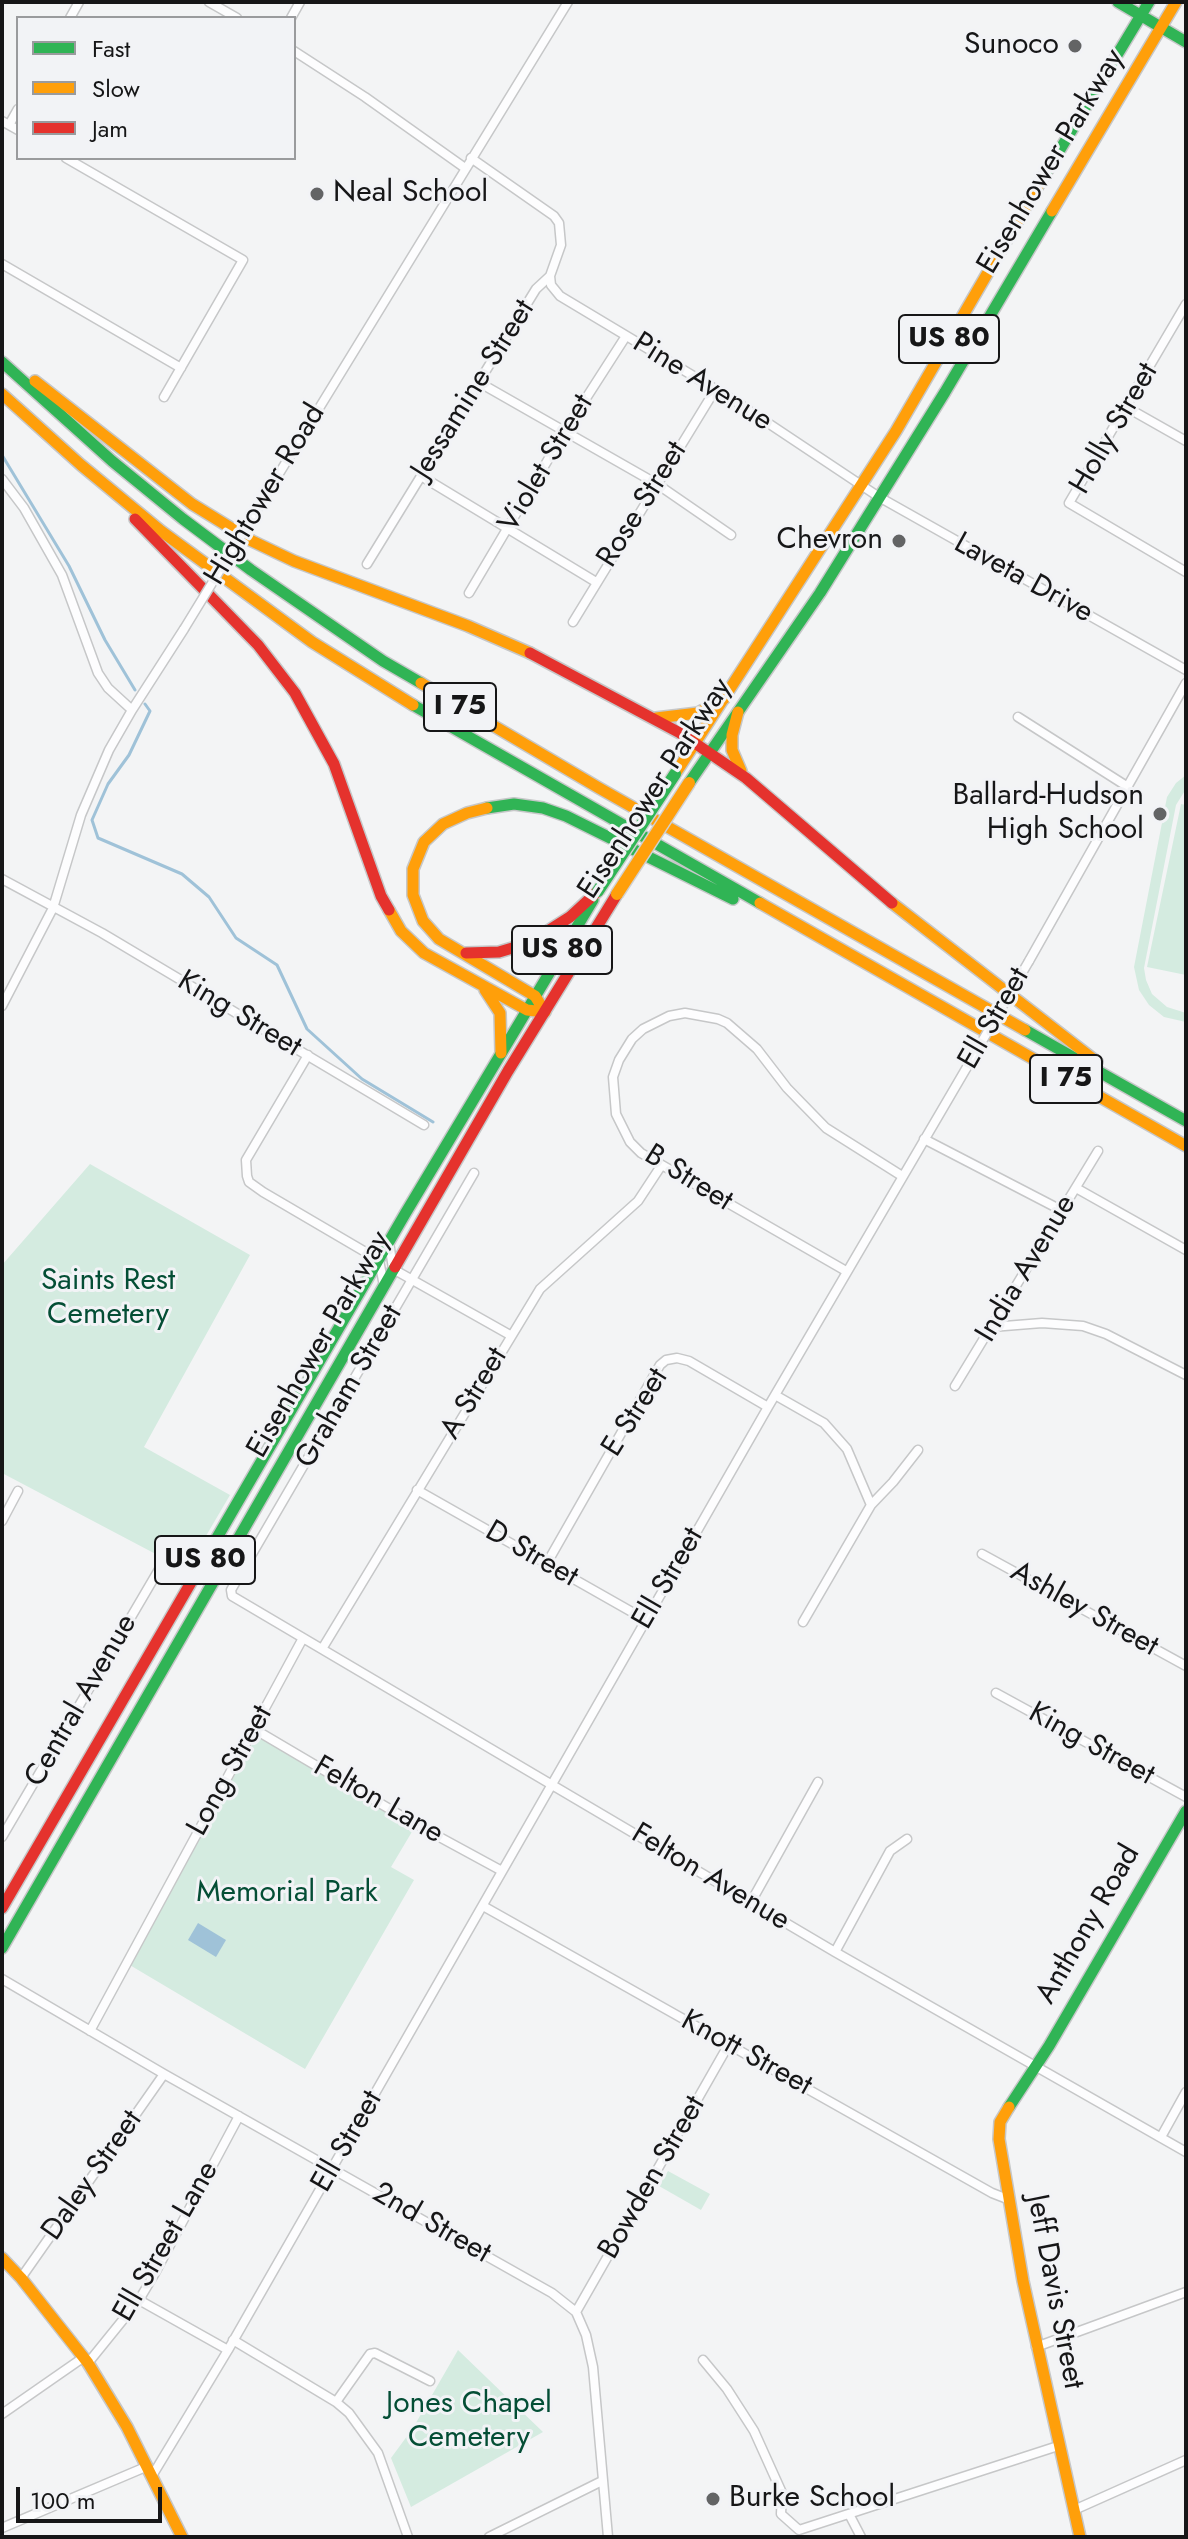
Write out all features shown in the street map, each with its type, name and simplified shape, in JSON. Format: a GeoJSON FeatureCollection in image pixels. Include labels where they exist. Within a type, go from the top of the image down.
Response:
{"type":"FeatureCollection","features":[{"type":"Feature","properties":{"kind":"main road"},"geometry":{"type":"LineString","coordinates":[[1118,2],[1186,42]]}},
{"type":"Feature","properties":{"kind":"main road","name":"Eisenhower Parkway"},"geometry":{"type":"LineString","coordinates":[[2,1908],[389,1242],[598,891],[862,486],[1149,2]]}},
{"type":"Feature","properties":{"kind":"main road","name":"Eisenhower Parkway"},"geometry":{"type":"LineString","coordinates":[[2,1948],[393,1269],[545,1012],[689,783],[820,593],[945,392],[1176,2]]}},
{"type":"Feature","properties":{"kind":"main road"},"geometry":{"type":"LineString","coordinates":[[2,359],[192,504],[252,541],[294,561],[468,626],[541,657],[695,743],[746,778],[929,934],[1139,1094]]}},
{"type":"Feature","properties":{"kind":"main road","name":"I 75"},"geometry":{"type":"LineString","coordinates":[[2,359],[89,441],[183,519],[383,661],[612,796],[1186,1121]]}},
{"type":"Feature","properties":{"kind":"main road","name":"I 75"},"geometry":{"type":"LineString","coordinates":[[2,394],[161,531],[325,650],[482,747],[1186,1146]]}},
{"type":"Feature","properties":{"kind":"main road"},"geometry":{"type":"LineString","coordinates":[[81,465],[274,663],[327,748],[342,781],[381,896],[393,919],[411,942],[482,987],[527,1010],[545,1012]]}},
{"type":"Feature","properties":{"kind":"main road"},"geometry":{"type":"LineString","coordinates":[[652,717],[670,718],[698,713],[724,699]]}},
{"type":"Feature","properties":{"kind":"main road"},"geometry":{"type":"LineString","coordinates":[[738,712],[732,750],[746,778]]}},
{"type":"Feature","properties":{"kind":"main road"},"geometry":{"type":"LineString","coordinates":[[545,1012],[535,996],[439,939],[423,921],[413,895],[413,869],[424,842],[443,824],[478,809],[529,805],[566,816],[703,886],[796,925]]}},
{"type":"Feature","properties":{"kind":"main road"},"geometry":{"type":"LineString","coordinates":[[461,953],[499,952],[529,943],[559,926],[598,891]]}},
{"type":"Feature","properties":{"kind":"main road"},"geometry":{"type":"LineString","coordinates":[[482,987],[500,1013],[501,1053]]}},
{"type":"Feature","properties":{"kind":"main road","name":"Anthony Road"},"geometry":{"type":"LineString","coordinates":[[1036,2065],[1186,1811]]}},
{"type":"Feature","properties":{"kind":"main road","name":"Jeff Davis Street"},"geometry":{"type":"LineString","coordinates":[[1036,2065],[1000,2122],[999,2139],[1036,2347],[1080,2537]]}},
{"type":"Feature","properties":{"kind":"main road"},"geometry":{"type":"LineString","coordinates":[[2,2258],[86,2360],[120,2414],[182,2537]]}},
{"type":"Feature","properties":{"kind":"street"},"geometry":{"type":"LineString","coordinates":[[209,2],[234,16]]}},
{"type":"Feature","properties":{"kind":"street","name":"Hightower Road"},"geometry":{"type":"LineString","coordinates":[[2,1006],[53,908],[85,805],[109,750],[568,2]]}},
{"type":"Feature","properties":{"kind":"street"},"geometry":{"type":"LineString","coordinates":[[296,52],[465,168]]}},
{"type":"Feature","properties":{"kind":"street","name":"Jessamine Street"},"geometry":{"type":"LineString","coordinates":[[367,564],[536,289],[550,276],[562,239],[559,223],[552,214],[471,158]]}},
{"type":"Feature","properties":{"kind":"street"},"geometry":{"type":"LineString","coordinates":[[69,160],[243,260],[164,397]]}},
{"type":"Feature","properties":{"kind":"street"},"geometry":{"type":"LineString","coordinates":[[2,264],[181,368]]}},
{"type":"Feature","properties":{"kind":"street","name":"Pine Avenue"},"geometry":{"type":"LineString","coordinates":[[550,276],[551,285],[560,296],[715,390],[862,486]]}},
{"type":"Feature","properties":{"kind":"street","name":"Holly Street"},"geometry":{"type":"LineString","coordinates":[[1185,307],[1069,503],[1186,572]]}},
{"type":"Feature","properties":{"kind":"street","name":"Violet Street"},"geometry":{"type":"LineString","coordinates":[[469,593],[565,431],[626,336]]}},
{"type":"Feature","properties":{"kind":"street"},"geometry":{"type":"LineString","coordinates":[[480,383],[657,484],[731,535]]}},
{"type":"Feature","properties":{"kind":"street","name":"Rose Street"},"geometry":{"type":"LineString","coordinates":[[573,622],[715,390]]}},
{"type":"Feature","properties":{"kind":"street"},"geometry":{"type":"LineString","coordinates":[[1126,407],[1186,441]]}},
{"type":"Feature","properties":{"kind":"street"},"geometry":{"type":"LineString","coordinates":[[421,476],[596,582]]}},
{"type":"Feature","properties":{"kind":"street"},"geometry":{"type":"LineString","coordinates":[[2,479],[24,508],[62,575],[98,673],[108,688],[132,710]]}},
{"type":"Feature","properties":{"kind":"street","name":"Laveta Drive"},"geometry":{"type":"LineString","coordinates":[[862,486],[1186,670]]}},
{"type":"Feature","properties":{"kind":"street","name":"Ell Street"},"geometry":{"type":"LineString","coordinates":[[150,2471],[228,2350],[1186,683]]}},
{"type":"Feature","properties":{"kind":"street"},"geometry":{"type":"LineString","coordinates":[[1018,717],[1128,787]]}},
{"type":"Feature","properties":{"kind":"street","name":"King Street"},"geometry":{"type":"LineString","coordinates":[[2,879],[102,933],[424,1125]]}},
{"type":"Feature","properties":{"kind":"street","name":"B Street"},"geometry":{"type":"LineString","coordinates":[[846,1271],[661,1166],[630,1142],[616,1114],[613,1077],[619,1060],[632,1039],[659,1020],[685,1013],[727,1023],[757,1049],[787,1088],[826,1128],[902,1176]]}},
{"type":"Feature","properties":{"kind":"street"},"geometry":{"type":"LineString","coordinates":[[308,1055],[246,1160],[247,1176],[249,1182],[263,1192],[379,1260],[384,1286]]}},
{"type":"Feature","properties":{"kind":"street"},"geometry":{"type":"LineString","coordinates":[[924,1139],[1061,1210]]}},
{"type":"Feature","properties":{"kind":"street","name":"India Avenue"},"geometry":{"type":"LineString","coordinates":[[955,1386],[1098,1151]]}},
{"type":"Feature","properties":{"kind":"street","name":"A Street"},"geometry":{"type":"LineString","coordinates":[[322,1649],[540,1289],[638,1201],[661,1166]]}},
{"type":"Feature","properties":{"kind":"street","name":"Graham Street"},"geometry":{"type":"LineString","coordinates":[[236,1600],[231,1590],[474,1173]]}},
{"type":"Feature","properties":{"kind":"street"},"geometry":{"type":"LineString","coordinates":[[1076,1188],[1186,1250]]}},
{"type":"Feature","properties":{"kind":"street"},"geometry":{"type":"LineString","coordinates":[[389,1242],[393,1269],[510,1335]]}},
{"type":"Feature","properties":{"kind":"street"},"geometry":{"type":"LineString","coordinates":[[992,1327],[1042,1323],[1083,1326],[1117,1339],[1186,1375]]}},
{"type":"Feature","properties":{"kind":"street","name":"E Street"},"geometry":{"type":"LineString","coordinates":[[547,1563],[660,1365],[666,1360],[677,1358],[689,1361],[768,1407]]}},
{"type":"Feature","properties":{"kind":"street"},"geometry":{"type":"LineString","coordinates":[[775,1395],[824,1423],[847,1449],[871,1505]]}},
{"type":"Feature","properties":{"kind":"street"},"geometry":{"type":"LineString","coordinates":[[803,1622],[871,1505],[918,1450]]}},
{"type":"Feature","properties":{"kind":"street","name":"D Street"},"geometry":{"type":"LineString","coordinates":[[417,1490],[646,1620]]}},
{"type":"Feature","properties":{"kind":"street"},"geometry":{"type":"LineString","coordinates":[[2,1521],[18,1491]]}},
{"type":"Feature","properties":{"kind":"street","name":"Ashley Street"},"geometry":{"type":"LineString","coordinates":[[982,1554],[1186,1666]]}},
{"type":"Feature","properties":{"kind":"street","name":"Central Avenue"},"geometry":{"type":"LineString","coordinates":[[2,1837],[161,1566]]}},
{"type":"Feature","properties":{"kind":"street","name":"Felton Avenue"},"geometry":{"type":"LineString","coordinates":[[236,1600],[835,1952],[1186,2152]]}},
{"type":"Feature","properties":{"kind":"street","name":"Long Street"},"geometry":{"type":"LineString","coordinates":[[90,2031],[303,1638]]}},
{"type":"Feature","properties":{"kind":"street","name":"King Street"},"geometry":{"type":"LineString","coordinates":[[996,1693],[1186,1797]]}},
{"type":"Feature","properties":{"kind":"street","name":"Felton Lane"},"geometry":{"type":"LineString","coordinates":[[254,1729],[502,1871]]}},
{"type":"Feature","properties":{"kind":"street"},"geometry":{"type":"LineString","coordinates":[[751,1902],[818,1782]]}},
{"type":"Feature","properties":{"kind":"street"},"geometry":{"type":"LineString","coordinates":[[835,1952],[890,1851],[907,1839]]}},
{"type":"Feature","properties":{"kind":"street","name":"Knott Street"},"geometry":{"type":"LineString","coordinates":[[483,1906],[992,2193],[1010,2200]]}},
{"type":"Feature","properties":{"kind":"street","name":"2nd Street"},"geometry":{"type":"LineString","coordinates":[[2,1979],[556,2295],[576,2312]]}},
{"type":"Feature","properties":{"kind":"street","name":"Bowden Street"},"geometry":{"type":"LineString","coordinates":[[576,2312],[729,2044]]}},
{"type":"Feature","properties":{"kind":"street","name":"Daley Street"},"geometry":{"type":"LineString","coordinates":[[21,2278],[164,2074]]}},
{"type":"Feature","properties":{"kind":"street"},"geometry":{"type":"LineString","coordinates":[[1161,2137],[1186,2092]]}},
{"type":"Feature","properties":{"kind":"street","name":"Ell Street Lane"},"geometry":{"type":"LineString","coordinates":[[2,2414],[86,2360],[139,2300],[239,2116]]}},
{"type":"Feature","properties":{"kind":"street"},"geometry":{"type":"LineString","coordinates":[[1036,2347],[1186,2292]]}},
{"type":"Feature","properties":{"kind":"street"},"geometry":{"type":"LineString","coordinates":[[139,2300],[228,2350]]}},
{"type":"Feature","properties":{"kind":"street"},"geometry":{"type":"LineString","coordinates":[[576,2312],[586,2335],[593,2367],[608,2537]]}},
{"type":"Feature","properties":{"kind":"street"},"geometry":{"type":"LineString","coordinates":[[233,2340],[336,2402],[362,2428],[378,2453],[408,2537]]}},
{"type":"Feature","properties":{"kind":"street"},"geometry":{"type":"LineString","coordinates":[[336,2402],[370,2354],[375,2353],[430,2381]]}},
{"type":"Feature","properties":{"kind":"street"},"geometry":{"type":"LineString","coordinates":[[703,2360],[727,2389],[754,2431],[782,2493],[781,2514],[799,2530],[1058,2446]]}},
{"type":"Feature","properties":{"kind":"street"},"geometry":{"type":"LineString","coordinates":[[1074,2510],[1186,2460]]}},
{"type":"Feature","properties":{"kind":"street"},"geometry":{"type":"LineString","coordinates":[[2,2528],[150,2471]]}},
{"type":"Feature","properties":{"kind":"street"},"geometry":{"type":"LineString","coordinates":[[489,2537],[602,2481]]}},
{"type":"Feature","properties":{"kind":"street"},"geometry":{"type":"LineString","coordinates":[[849,2514],[861,2537]]}},
{"type":"Feature","properties":{"kind":"green space"},"geometry":{"type":"Polygon","coordinates":[[[1186,775],[1186,789],[1176,805],[1144,968],[1152,994],[1167,1007],[1186,1013],[1186,1022],[1164,1017],[1149,1005],[1139,990],[1134,967],[1167,797],[1186,775]]]}},
{"type":"Feature","properties":{"kind":"green space"},"geometry":{"type":"Polygon","coordinates":[[[1181,804],[1186,805],[1186,975],[1147,967],[1181,804]]]}},
{"type":"Feature","properties":{"kind":"green space","name":"Saints Rest Cemetery"},"geometry":{"type":"Polygon","coordinates":[[[90,1164],[250,1255],[144,1447],[230,1495],[186,1570],[2,1473],[2,1265],[90,1164]]]}},
{"type":"Feature","properties":{"kind":"green space","name":"Memorial Park"},"geometry":{"type":"Polygon","coordinates":[[[259,1732],[416,1825],[391,1867],[414,1880],[305,2069],[128,1964],[259,1732]]]}},
{"type":"Feature","properties":{"kind":"green space"},"geometry":{"type":"Polygon","coordinates":[[[668,2171],[710,2194],[701,2210],[659,2186],[668,2171]]]}},
{"type":"Feature","properties":{"kind":"green space","name":"Jones Chapel Cemetery"},"geometry":{"type":"Polygon","coordinates":[[[458,2350],[543,2432],[411,2507],[391,2458],[413,2428],[458,2350]]]}},
{"type":"Feature","properties":{"kind":"water"},"geometry":{"type":"Polygon","coordinates":[[[198,1923],[226,1940],[216,1957],[188,1940],[198,1923]]]}},
{"type":"Feature","properties":{"kind":"waterway"},"geometry":{"type":"LineString","coordinates":[[2,455],[69,566],[105,640],[135,690]]}},
{"type":"Feature","properties":{"kind":"waterway"},"geometry":{"type":"LineString","coordinates":[[145,704],[150,711],[129,755],[108,784],[92,820],[98,838],[182,874],[209,897],[236,938],[277,965],[307,1029],[362,1079],[433,1122]]}},
{"type":"Feature","properties":{"kind":"traffic: fast"},"geometry":{"type":"LineString","coordinates":[[1118,2],[1186,42]]}},
{"type":"Feature","properties":{"kind":"traffic: fast"},"geometry":{"type":"LineString","coordinates":[[1038,186],[1149,2]]}},
{"type":"Feature","properties":{"kind":"traffic: fast"},"geometry":{"type":"LineString","coordinates":[[689,783],[820,593],[945,392],[1052,211]]}},
{"type":"Feature","properties":{"kind":"traffic: fast"},"geometry":{"type":"LineString","coordinates":[[2,362],[112,461],[183,519],[383,661],[421,683]]}},
{"type":"Feature","properties":{"kind":"traffic: fast"},"geometry":{"type":"LineString","coordinates":[[413,705],[760,903]]}},
{"type":"Feature","properties":{"kind":"traffic: fast"},"geometry":{"type":"LineString","coordinates":[[598,891],[675,774]]}},
{"type":"Feature","properties":{"kind":"traffic: fast"},"geometry":{"type":"LineString","coordinates":[[487,808],[514,804],[543,808],[566,816],[733,899]]}},
{"type":"Feature","properties":{"kind":"traffic: fast"},"geometry":{"type":"LineString","coordinates":[[193,1579],[405,1214],[593,900]]}},
{"type":"Feature","properties":{"kind":"traffic: fast"},"geometry":{"type":"LineString","coordinates":[[1025,1030],[1186,1121]]}},
{"type":"Feature","properties":{"kind":"traffic: fast"},"geometry":{"type":"LineString","coordinates":[[2,1948],[395,1267]]}},
{"type":"Feature","properties":{"kind":"traffic: fast"},"geometry":{"type":"LineString","coordinates":[[1009,2107],[1049,2046],[1186,1811]]}},
{"type":"Feature","properties":{"kind":"traffic: slow"},"geometry":{"type":"LineString","coordinates":[[1052,211],[1176,2]]}},
{"type":"Feature","properties":{"kind":"traffic: slow"},"geometry":{"type":"LineString","coordinates":[[675,774],[896,431],[1038,186]]}},
{"type":"Feature","properties":{"kind":"traffic: slow"},"geometry":{"type":"LineString","coordinates":[[35,381],[192,504],[252,541],[294,561],[468,626],[530,653]]}},
{"type":"Feature","properties":{"kind":"traffic: slow"},"geometry":{"type":"LineString","coordinates":[[2,394],[161,531],[312,642],[413,705]]}},
{"type":"Feature","properties":{"kind":"traffic: slow"},"geometry":{"type":"LineString","coordinates":[[421,683],[1025,1030]]}},
{"type":"Feature","properties":{"kind":"traffic: slow"},"geometry":{"type":"LineString","coordinates":[[656,718],[698,713],[724,699]]}},
{"type":"Feature","properties":{"kind":"traffic: slow"},"geometry":{"type":"LineString","coordinates":[[738,712],[732,750],[741,771]]}},
{"type":"Feature","properties":{"kind":"traffic: slow"},"geometry":{"type":"LineString","coordinates":[[617,894],[689,783]]}},
{"type":"Feature","properties":{"kind":"traffic: slow"},"geometry":{"type":"LineString","coordinates":[[487,808],[443,824],[424,842],[413,869],[413,895],[423,921],[439,939],[535,996],[545,1012]]}},
{"type":"Feature","properties":{"kind":"traffic: slow"},"geometry":{"type":"LineString","coordinates":[[760,903],[1186,1146]]}},
{"type":"Feature","properties":{"kind":"traffic: slow"},"geometry":{"type":"LineString","coordinates":[[892,903],[1097,1062]]}},
{"type":"Feature","properties":{"kind":"traffic: slow"},"geometry":{"type":"LineString","coordinates":[[389,910],[401,931],[424,953],[527,1010],[545,1012]]}},
{"type":"Feature","properties":{"kind":"traffic: slow"},"geometry":{"type":"LineString","coordinates":[[485,990],[500,1013],[501,1053]]}},
{"type":"Feature","properties":{"kind":"traffic: slow"},"geometry":{"type":"LineString","coordinates":[[1009,2107],[1000,2122],[999,2139],[1023,2281],[1080,2537]]}},
{"type":"Feature","properties":{"kind":"traffic: slow"},"geometry":{"type":"LineString","coordinates":[[2,2258],[88,2363],[127,2427],[182,2537]]}},
{"type":"Feature","properties":{"kind":"traffic: jam"},"geometry":{"type":"LineString","coordinates":[[135,519],[258,645],[295,693],[334,764],[381,896],[389,910]]}},
{"type":"Feature","properties":{"kind":"traffic: jam"},"geometry":{"type":"LineString","coordinates":[[530,653],[680,733],[746,778],[892,903]]}},
{"type":"Feature","properties":{"kind":"traffic: jam"},"geometry":{"type":"LineString","coordinates":[[466,953],[499,952],[529,943],[570,917],[598,891]]}},
{"type":"Feature","properties":{"kind":"traffic: jam"},"geometry":{"type":"LineString","coordinates":[[395,1267],[508,1071],[617,894]]}},
{"type":"Feature","properties":{"kind":"traffic: jam"},"geometry":{"type":"LineString","coordinates":[[2,1908],[193,1579]]}},
{"type":"Feature","properties":{"kind":"place","name":"Sunoco"},"geometry":{"type":"Point","coordinates":[1075,46]}},
{"type":"Feature","properties":{"kind":"place","name":"Neal School"},"geometry":{"type":"Point","coordinates":[317,194]}},
{"type":"Feature","properties":{"kind":"place","name":"Chevron"},"geometry":{"type":"Point","coordinates":[899,541]}},
{"type":"Feature","properties":{"kind":"place","name":"Ballard-Hudson High School"},"geometry":{"type":"Point","coordinates":[1160,814]}},
{"type":"Feature","properties":{"kind":"place","name":"Burke School"},"geometry":{"type":"Point","coordinates":[713,2499]}}]}
